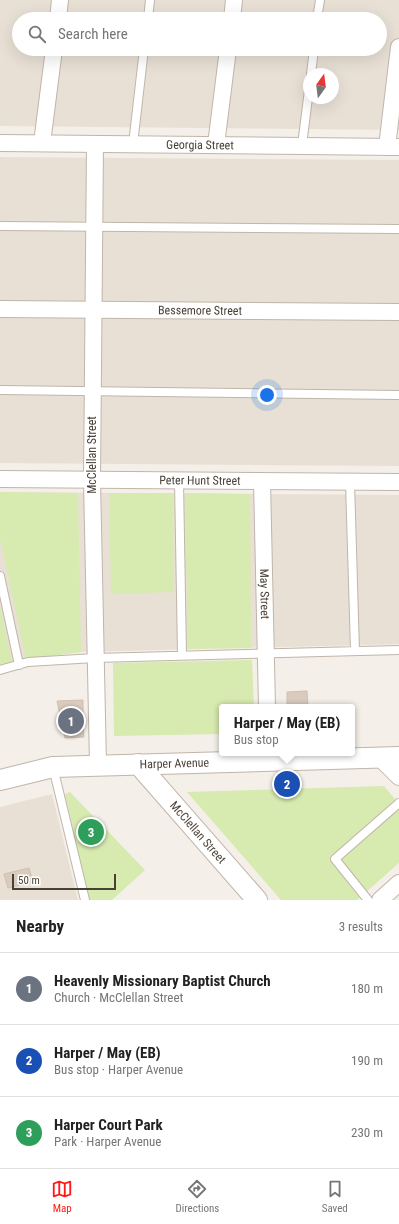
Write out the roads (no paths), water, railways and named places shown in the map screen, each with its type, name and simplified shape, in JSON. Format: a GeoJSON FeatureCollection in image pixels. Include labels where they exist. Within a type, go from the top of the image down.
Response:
{"type":"FeatureCollection","features":[{"type":"Feature","properties":{"kind":"street"},"geometry":{"type":"LineString","coordinates":[[59,12],[60,0]]}},
{"type":"Feature","properties":{"kind":"street"},"geometry":{"type":"LineString","coordinates":[[233,12],[234,0]]}},
{"type":"Feature","properties":{"kind":"street"},"geometry":{"type":"LineString","coordinates":[[393,146],[399,47]]}},
{"type":"Feature","properties":{"kind":"street"},"geometry":{"type":"LineString","coordinates":[[42,143],[53,56]]}},
{"type":"Feature","properties":{"kind":"street"},"geometry":{"type":"LineString","coordinates":[[216,145],[227,56]]}},
{"type":"Feature","properties":{"kind":"street","name":"Georgia Street"},"geometry":{"type":"LineString","coordinates":[[0,143],[393,146]]}},
{"type":"Feature","properties":{"kind":"street","name":"McClellan Street"},"geometry":{"type":"LineString","coordinates":[[96,144],[92,480],[98,765]]}},
{"type":"Feature","properties":{"kind":"street","name":"Bessemore Street"},"geometry":{"type":"LineString","coordinates":[[0,309],[399,312]]}},
{"type":"Feature","properties":{"kind":"street","name":"Peter Hunt Street"},"geometry":{"type":"LineString","coordinates":[[0,479],[399,482]]}},
{"type":"Feature","properties":{"kind":"street","name":"May Street"},"geometry":{"type":"LineString","coordinates":[[262,481],[267,704]]}},
{"type":"Feature","properties":{"kind":"street","name":"Harper Avenue"},"geometry":{"type":"LineString","coordinates":[[0,780],[53,767],[268,757],[399,757]]}},
{"type":"Feature","properties":{"kind":"street"},"geometry":{"type":"LineString","coordinates":[[379,757],[399,777]]}},
{"type":"Feature","properties":{"kind":"street","name":"McClellan Street"},"geometry":{"type":"LineString","coordinates":[[138,764],[257,900]]}},
{"type":"Feature","properties":{"kind":"street"},"geometry":{"type":"LineString","coordinates":[[380,900],[399,883]]}},
{"type":"Feature","properties":{"kind":"lane"},"geometry":{"type":"LineString","coordinates":[[149,12],[150,0]]}},
{"type":"Feature","properties":{"kind":"lane"},"geometry":{"type":"LineString","coordinates":[[318,12],[320,0]]}},
{"type":"Feature","properties":{"kind":"lane"},"geometry":{"type":"LineString","coordinates":[[133,144],[143,56]]}},
{"type":"Feature","properties":{"kind":"lane"},"geometry":{"type":"LineString","coordinates":[[312,68],[313,56]]}},
{"type":"Feature","properties":{"kind":"lane"},"geometry":{"type":"LineString","coordinates":[[302,145],[307,104]]}},
{"type":"Feature","properties":{"kind":"lane"},"geometry":{"type":"LineString","coordinates":[[0,226],[399,229]]}},
{"type":"Feature","properties":{"kind":"lane"},"geometry":{"type":"LineString","coordinates":[[0,390],[399,395]]}},
{"type":"Feature","properties":{"kind":"lane"},"geometry":{"type":"LineString","coordinates":[[179,481],[182,655]]}},
{"type":"Feature","properties":{"kind":"lane"},"geometry":{"type":"LineString","coordinates":[[350,482],[355,651]]}},
{"type":"Feature","properties":{"kind":"lane"},"geometry":{"type":"LineString","coordinates":[[0,576],[19,665]]}},
{"type":"Feature","properties":{"kind":"lane"},"geometry":{"type":"LineString","coordinates":[[0,670],[28,662],[95,658],[399,650]]}},
{"type":"Feature","properties":{"kind":"lane"},"geometry":{"type":"LineString","coordinates":[[53,767],[85,900]]}},
{"type":"Feature","properties":{"kind":"lane"},"geometry":{"type":"LineString","coordinates":[[368,900],[334,859],[399,803]]}},
{"type":"Feature","properties":{"kind":"place","name":"Heavenly Missionary Baptist Church"},"geometry":{"type":"Point","coordinates":[71,721]}},
{"type":"Feature","properties":{"kind":"place","name":"Harper / May (EB)"},"geometry":{"type":"Point","coordinates":[287,784]}},
{"type":"Feature","properties":{"kind":"place","name":"Harper Court Park"},"geometry":{"type":"Point","coordinates":[91,832]}}]}
